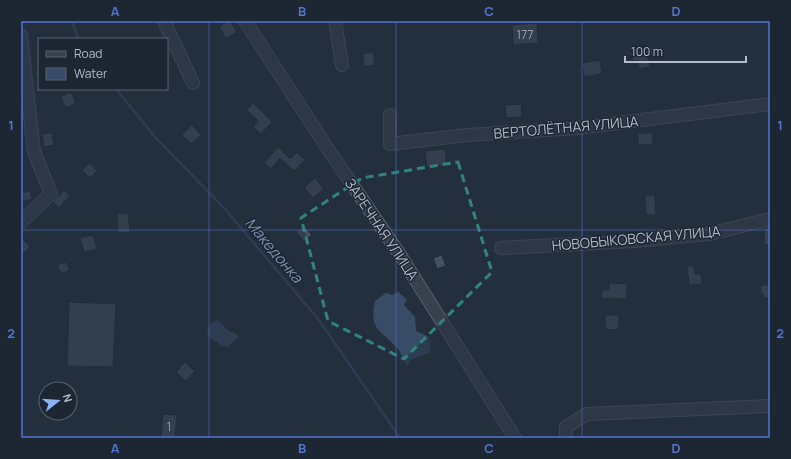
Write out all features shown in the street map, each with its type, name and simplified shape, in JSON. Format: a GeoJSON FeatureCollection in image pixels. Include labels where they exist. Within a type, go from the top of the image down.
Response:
{"type":"FeatureCollection","features":[{"type":"Feature","properties":{"kind":"street"},"geometry":{"type":"LineString","coordinates":[[164,21],[193,82]]}},
{"type":"Feature","properties":{"kind":"street","name":"ЗАРЕЧНАЯ УЛИЦА"},"geometry":{"type":"LineString","coordinates":[[245,21],[328,149],[400,255],[515,438]]}},
{"type":"Feature","properties":{"kind":"street"},"geometry":{"type":"LineString","coordinates":[[335,21],[342,65]]}},
{"type":"Feature","properties":{"kind":"street"},"geometry":{"type":"LineString","coordinates":[[21,34],[34,152],[51,194],[21,222]]}},
{"type":"Feature","properties":{"kind":"street","name":"ВЕРТОЛЁТНАЯ УЛИЦА"},"geometry":{"type":"LineString","coordinates":[[390,115],[390,144],[468,135],[576,128],[770,104]]}},
{"type":"Feature","properties":{"kind":"street","name":"НОВОБЫКОВСКАЯ УЛИЦА"},"geometry":{"type":"LineString","coordinates":[[501,248],[634,241],[709,234],[770,219]]}},
{"type":"Feature","properties":{"kind":"street"},"geometry":{"type":"LineString","coordinates":[[566,438],[566,427],[587,414],[770,406]]}},
{"type":"Feature","properties":{"kind":"highlighted area"},"geometry":{"type":"Polygon","coordinates":[[[458,162],[492,272],[404,359],[328,321],[301,218],[362,178],[458,162]]]}},
{"type":"Feature","properties":{"kind":"water"},"geometry":{"type":"Polygon","coordinates":[[[398,292],[407,300],[404,305],[415,317],[416,331],[429,337],[431,352],[411,360],[407,366],[398,349],[377,328],[374,318],[375,301],[386,293],[392,295],[398,292]]]}},
{"type":"Feature","properties":{"kind":"water"},"geometry":{"type":"Polygon","coordinates":[[[218,320],[230,332],[234,332],[239,337],[227,347],[222,346],[207,335],[210,325],[218,320]]]}},
{"type":"Feature","properties":{"kind":"building"},"geometry":{"type":"Polygon","coordinates":[[[227,21],[230,21],[237,32],[226,39],[219,27],[227,21]]]}},
{"type":"Feature","properties":{"kind":"building"},"geometry":{"type":"Polygon","coordinates":[[[537,23],[538,43],[513,45],[512,25],[537,23]]]}},
{"type":"Feature","properties":{"kind":"building"},"geometry":{"type":"Polygon","coordinates":[[[658,47],[659,54],[648,56],[650,67],[639,69],[638,60],[633,61],[631,51],[658,47]]]}},
{"type":"Feature","properties":{"kind":"building"},"geometry":{"type":"Polygon","coordinates":[[[373,52],[375,65],[364,67],[363,54],[373,52]]]}},
{"type":"Feature","properties":{"kind":"building"},"geometry":{"type":"Polygon","coordinates":[[[600,60],[602,74],[584,77],[582,63],[600,60]]]}},
{"type":"Feature","properties":{"kind":"building"},"geometry":{"type":"Polygon","coordinates":[[[71,92],[76,103],[66,108],[61,97],[71,92]]]}},
{"type":"Feature","properties":{"kind":"building"},"geometry":{"type":"Polygon","coordinates":[[[253,103],[272,122],[261,134],[253,127],[258,121],[247,110],[253,103]]]}},
{"type":"Feature","properties":{"kind":"building"},"geometry":{"type":"Polygon","coordinates":[[[521,104],[522,117],[506,118],[505,105],[521,104]]]}},
{"type":"Feature","properties":{"kind":"building"},"geometry":{"type":"Polygon","coordinates":[[[192,125],[201,135],[191,144],[182,135],[192,125]]]}},
{"type":"Feature","properties":{"kind":"building"},"geometry":{"type":"Polygon","coordinates":[[[52,133],[54,145],[44,147],[42,134],[52,133]]]}},
{"type":"Feature","properties":{"kind":"building"},"geometry":{"type":"Polygon","coordinates":[[[638,133],[652,133],[653,144],[638,145],[638,133]]]}},
{"type":"Feature","properties":{"kind":"building"},"geometry":{"type":"Polygon","coordinates":[[[278,147],[290,159],[297,152],[305,160],[294,171],[280,158],[271,169],[264,163],[278,147]]]}},
{"type":"Feature","properties":{"kind":"building"},"geometry":{"type":"Polygon","coordinates":[[[445,149],[447,165],[427,167],[425,151],[445,149]]]}},
{"type":"Feature","properties":{"kind":"building"},"geometry":{"type":"Polygon","coordinates":[[[90,163],[97,171],[90,178],[82,170],[90,163]]]}},
{"type":"Feature","properties":{"kind":"building"},"geometry":{"type":"Polygon","coordinates":[[[315,178],[324,189],[313,198],[304,187],[315,178]]]}},
{"type":"Feature","properties":{"kind":"building"},"geometry":{"type":"Polygon","coordinates":[[[64,190],[70,196],[59,208],[53,202],[64,190]]]}},
{"type":"Feature","properties":{"kind":"building"},"geometry":{"type":"Polygon","coordinates":[[[30,191],[32,199],[21,202],[21,193],[30,191]]]}},
{"type":"Feature","properties":{"kind":"building"},"geometry":{"type":"Polygon","coordinates":[[[645,195],[655,195],[656,215],[646,215],[645,195]]]}},
{"type":"Feature","properties":{"kind":"building"},"geometry":{"type":"Polygon","coordinates":[[[128,213],[130,232],[118,233],[117,214],[128,213]]]}},
{"type":"Feature","properties":{"kind":"building"},"geometry":{"type":"Polygon","coordinates":[[[304,226],[312,235],[304,241],[296,232],[304,226]]]}},
{"type":"Feature","properties":{"kind":"building"},"geometry":{"type":"Polygon","coordinates":[[[770,227],[770,245],[764,245],[764,228],[770,227]]]}},
{"type":"Feature","properties":{"kind":"building"},"geometry":{"type":"Polygon","coordinates":[[[93,235],[97,249],[84,252],[80,238],[93,235]]]}},
{"type":"Feature","properties":{"kind":"building"},"geometry":{"type":"Polygon","coordinates":[[[21,238],[30,246],[21,256],[21,238]]]}},
{"type":"Feature","properties":{"kind":"building"},"geometry":{"type":"Polygon","coordinates":[[[442,255],[446,266],[437,269],[433,258],[442,255]]]}},
{"type":"Feature","properties":{"kind":"building"},"geometry":{"type":"Polygon","coordinates":[[[66,262],[70,270],[61,274],[57,265],[66,262]]]}},
{"type":"Feature","properties":{"kind":"building"},"geometry":{"type":"Polygon","coordinates":[[[687,266],[694,266],[695,274],[701,274],[702,284],[689,285],[687,266]]]}},
{"type":"Feature","properties":{"kind":"building"},"geometry":{"type":"Polygon","coordinates":[[[609,283],[627,284],[626,299],[601,298],[602,290],[609,290],[609,283]]]}},
{"type":"Feature","properties":{"kind":"building"},"geometry":{"type":"Polygon","coordinates":[[[760,285],[770,285],[770,298],[764,298],[763,294],[761,294],[760,285]]]}},
{"type":"Feature","properties":{"kind":"building"},"geometry":{"type":"Polygon","coordinates":[[[69,302],[116,304],[113,367],[67,366],[69,302]]]}},
{"type":"Feature","properties":{"kind":"building"},"geometry":{"type":"Polygon","coordinates":[[[605,315],[619,315],[618,330],[605,329],[605,315]]]}},
{"type":"Feature","properties":{"kind":"building"},"geometry":{"type":"Polygon","coordinates":[[[185,362],[195,371],[186,381],[176,372],[185,362]]]}},
{"type":"Feature","properties":{"kind":"building"},"geometry":{"type":"Polygon","coordinates":[[[163,414],[177,415],[175,438],[161,438],[163,414]]]}},
{"type":"Feature","properties":{"kind":"waterway","name":"Македонка"},"geometry":{"type":"LineString","coordinates":[[72,21],[78,38]]}},
{"type":"Feature","properties":{"kind":"waterway","name":"Македонка"},"geometry":{"type":"LineString","coordinates":[[117,90],[154,136],[225,209],[319,320],[400,438]]}}]}
